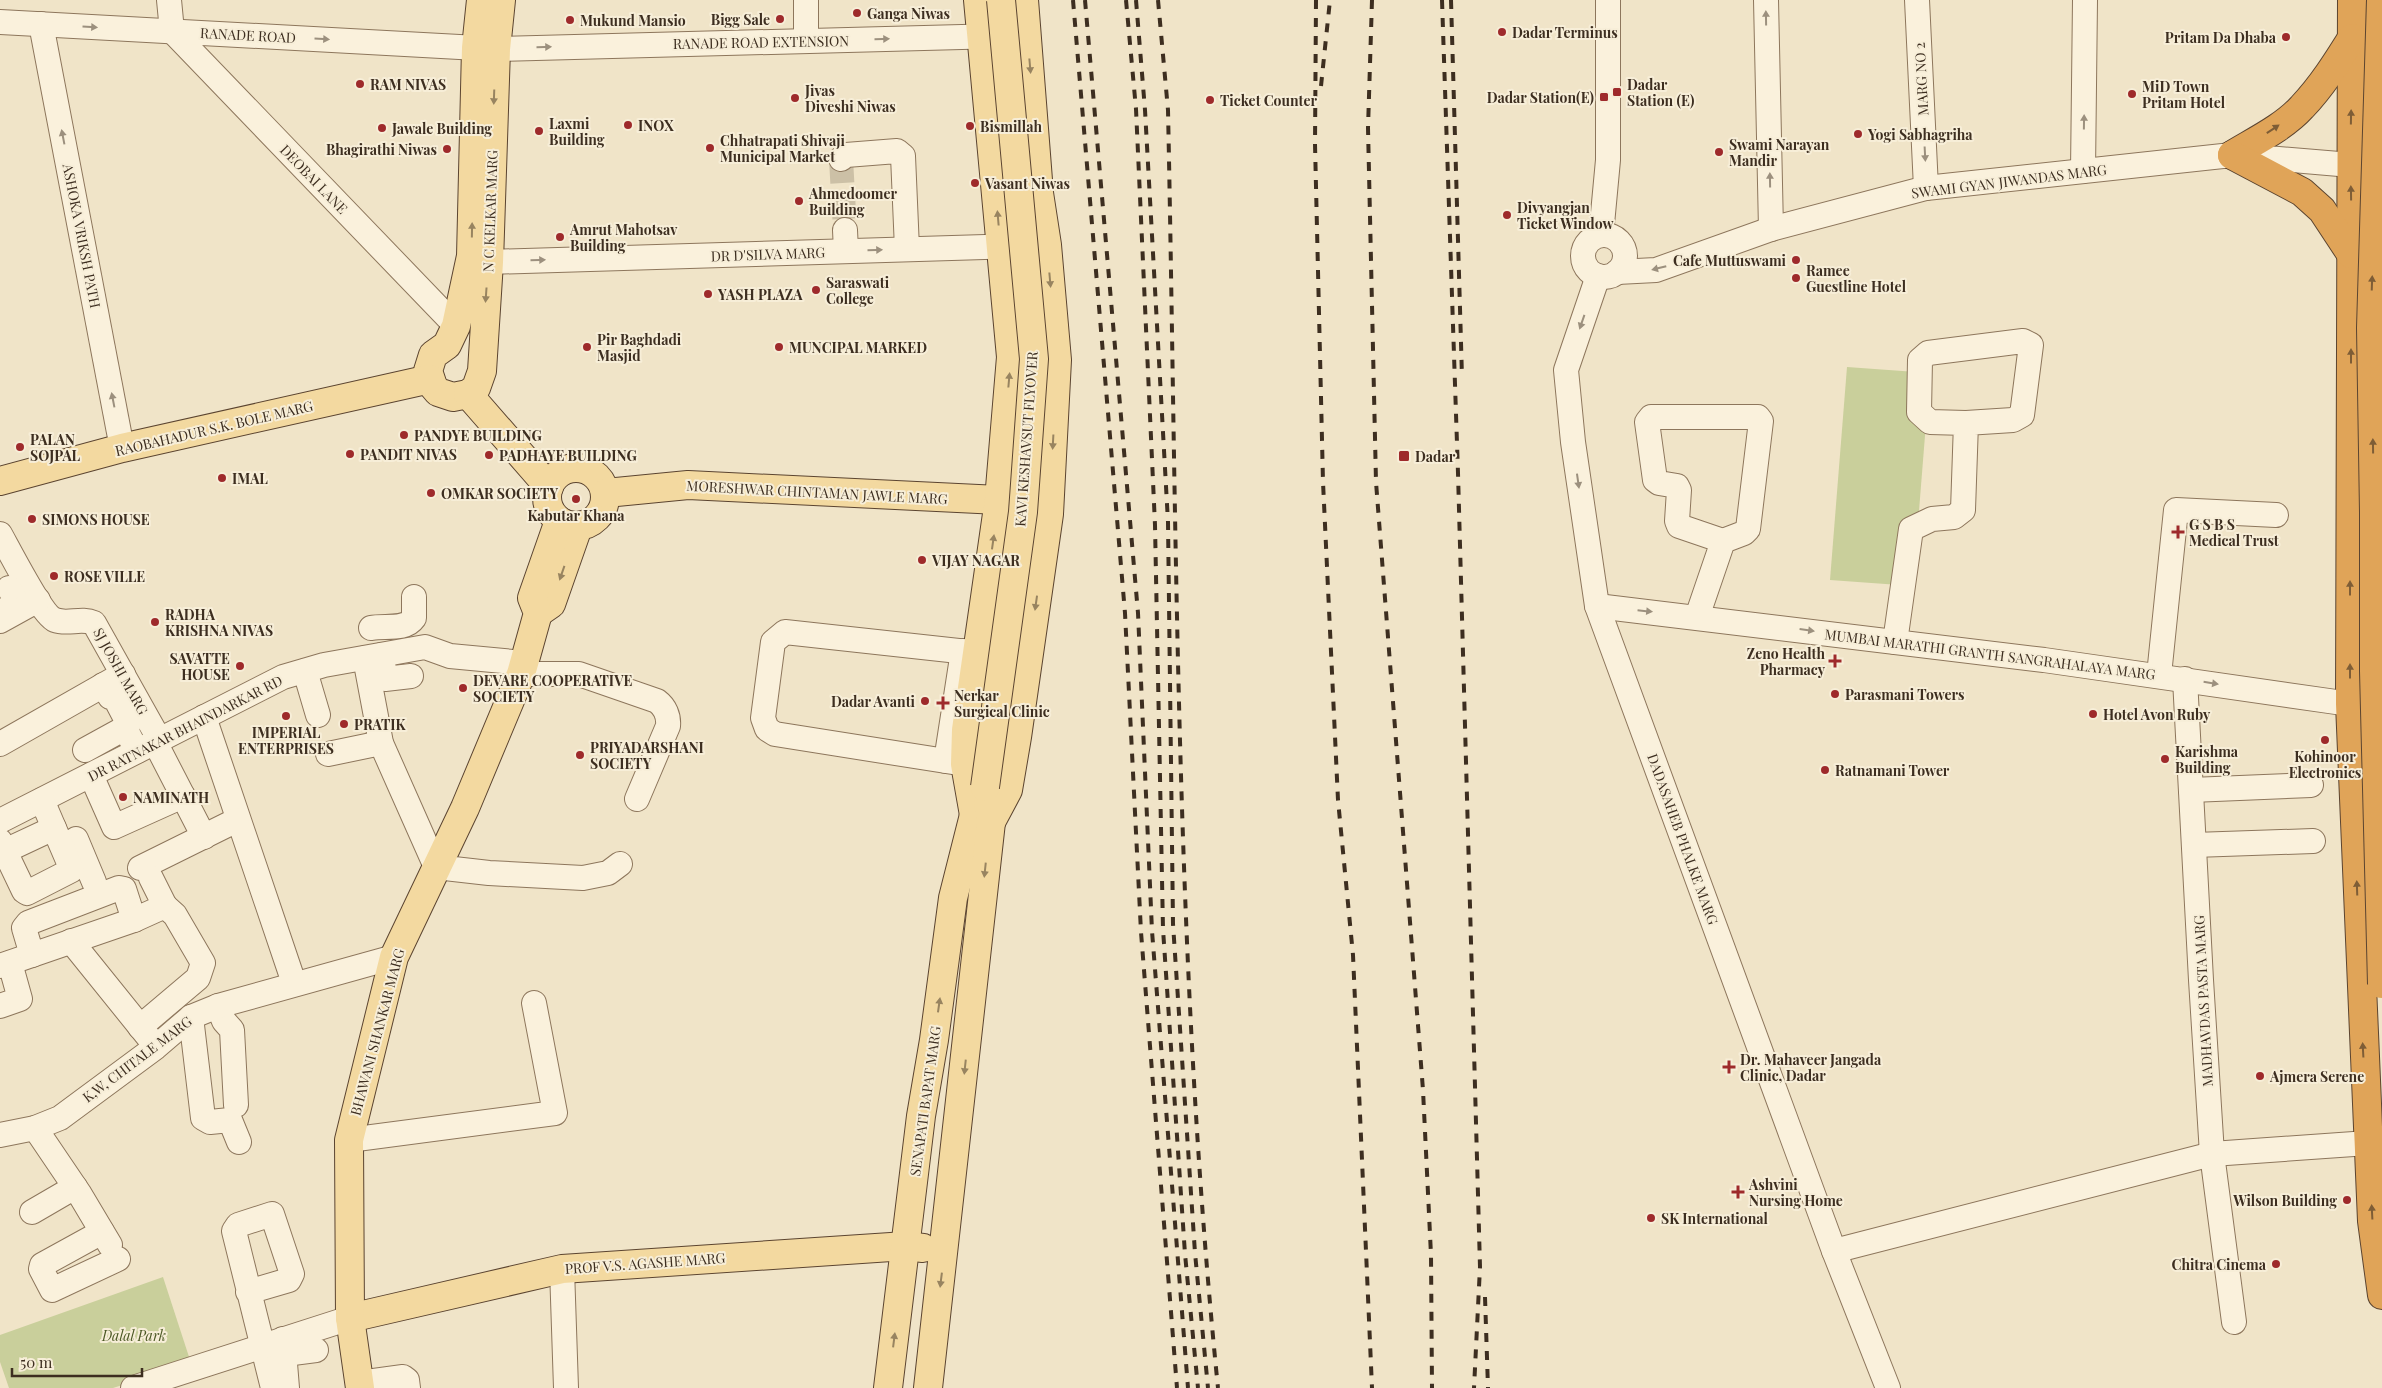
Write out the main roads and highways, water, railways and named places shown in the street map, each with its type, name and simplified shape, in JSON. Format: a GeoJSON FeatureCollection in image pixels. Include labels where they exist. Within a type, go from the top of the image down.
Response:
{"type":"FeatureCollection","features":[{"type":"Feature","properties":{"kind":"highway"},"geometry":{"type":"LineString","coordinates":[[2352,0],[2350,704],[2372,1221],[2382,1295]]}},
{"type":"Feature","properties":{"kind":"highway"},"geometry":{"type":"LineString","coordinates":[[2381,0],[2370,328],[2374,512],[2374,670],[2382,984]]}},
{"type":"Feature","properties":{"kind":"highway"},"geometry":{"type":"LineString","coordinates":[[2351,254],[2322,210],[2302,192],[2232,155],[2273,130],[2301,108],[2325,79],[2352,38]]}},
{"type":"Feature","properties":{"kind":"highway"},"geometry":{"type":"LineString","coordinates":[[2351,386],[2382,384]]}},
{"type":"Feature","properties":{"kind":"main road","name":"N C KELKAR MARG"},"geometry":{"type":"LineString","coordinates":[[477,379],[489,262],[486,48],[481,0]]}},
{"type":"Feature","properties":{"kind":"main road","name":"N C KELKAR MARG"},"geometry":{"type":"LineString","coordinates":[[430,379],[429,362],[452,336],[471,256],[486,48],[501,0]]}},
{"type":"Feature","properties":{"kind":"main road"},"geometry":{"type":"LineString","coordinates":[[928,1388],[958,1132],[981,827],[956,763],[966,730],[970,652],[999,500],[1011,357],[978,0]]}},
{"type":"Feature","properties":{"kind":"main road","name":"KAVI KESHAVSUT FLYOVER"},"geometry":{"type":"LineString","coordinates":[[981,827],[1023,512],[1034,358],[1001,0]]}},
{"type":"Feature","properties":{"kind":"main road"},"geometry":{"type":"LineString","coordinates":[[981,827],[1008,790],[1049,514],[1057,360],[1047,245],[1039,193],[1024,0]]}},
{"type":"Feature","properties":{"kind":"main road"},"geometry":{"type":"LineString","coordinates":[[430,379],[433,386],[445,396],[458,397],[477,379],[555,479]]}},
{"type":"Feature","properties":{"kind":"main road","name":"RAOBAHADUR S.K. BOLE MARG"},"geometry":{"type":"LineString","coordinates":[[0,481],[122,448],[430,379]]}},
{"type":"Feature","properties":{"kind":"main road"},"geometry":{"type":"LineString","coordinates":[[572,468],[589,471],[602,482],[606,493],[604,509],[599,516],[586,525],[568,524],[548,506],[555,479],[572,468]]}},
{"type":"Feature","properties":{"kind":"main road","name":"MORESHWAR CHINTAMAN JAWLE MARG"},"geometry":{"type":"LineString","coordinates":[[606,493],[688,485],[999,500],[1049,514]]}},
{"type":"Feature","properties":{"kind":"main road","name":"BHAWANI SHANKAR MARG"},"geometry":{"type":"LineString","coordinates":[[359,1386],[350,1318],[350,1140],[394,957],[465,808],[523,669],[538,613],[551,604],[568,524]]}},
{"type":"Feature","properties":{"kind":"main road","name":"SENAPATI BAPAT MARG"},"geometry":{"type":"LineString","coordinates":[[888,1388],[919,1129],[953,898],[981,827]]}},
{"type":"Feature","properties":{"kind":"main road"},"geometry":{"type":"LineString","coordinates":[[919,1129],[958,1132]]}},
{"type":"Feature","properties":{"kind":"main road","name":"PROF V.S. AGASHE MARG"},"geometry":{"type":"LineString","coordinates":[[350,1318],[562,1269],[906,1246],[945,1250]]}},
{"type":"Feature","properties":{"kind":"tunnel"},"geometry":{"type":"LineString","coordinates":[[841,159],[845,230]]}},
{"type":"Feature","properties":{"kind":"railway"},"geometry":{"type":"LineString","coordinates":[[1073,0],[1125,613],[1141,932],[1177,1388]]}},
{"type":"Feature","properties":{"kind":"railway"},"geometry":{"type":"LineString","coordinates":[[1085,0],[1138,613],[1152,931],[1188,1388]]}},
{"type":"Feature","properties":{"kind":"railway"},"geometry":{"type":"LineString","coordinates":[[1126,0],[1136,109],[1155,525],[1163,929],[1185,1254],[1198,1388]]}},
{"type":"Feature","properties":{"kind":"railway"},"geometry":{"type":"LineString","coordinates":[[1136,0],[1145,110],[1168,522],[1173,924],[1195,1253],[1208,1388]]}},
{"type":"Feature","properties":{"kind":"railway"},"geometry":{"type":"LineString","coordinates":[[1158,0],[1168,110],[1176,590],[1186,910],[1193,1069],[1204,1229],[1218,1388]]}},
{"type":"Feature","properties":{"kind":"railway"},"geometry":{"type":"LineString","coordinates":[[1316,0],[1315,144],[1323,482],[1338,800],[1353,955],[1372,1388]]}},
{"type":"Feature","properties":{"kind":"railway"},"geometry":{"type":"LineString","coordinates":[[1321,86],[1330,0]]}},
{"type":"Feature","properties":{"kind":"railway"},"geometry":{"type":"LineString","coordinates":[[1372,0],[1368,128],[1376,482],[1423,1090],[1431,1255],[1432,1388]]}},
{"type":"Feature","properties":{"kind":"railway"},"geometry":{"type":"LineString","coordinates":[[1442,0],[1458,473],[1480,1267],[1474,1388]]}},
{"type":"Feature","properties":{"kind":"railway"},"geometry":{"type":"LineString","coordinates":[[1451,0],[1462,377]]}},
{"type":"Feature","properties":{"kind":"railway"},"geometry":{"type":"LineString","coordinates":[[1485,1297],[1488,1388]]}},
{"type":"Feature","properties":{"kind":"place","name":"Ganga Niwas"},"geometry":{"type":"Point","coordinates":[857,13]}},
{"type":"Feature","properties":{"kind":"place","name":"Bigg Sale"},"geometry":{"type":"Point","coordinates":[780,19]}},
{"type":"Feature","properties":{"kind":"place","name":"Mukund Mansio"},"geometry":{"type":"Point","coordinates":[570,20]}},
{"type":"Feature","properties":{"kind":"place","name":"Dadar Terminus"},"geometry":{"type":"Point","coordinates":[1502,32]}},
{"type":"Feature","properties":{"kind":"place","name":"Pritam Da Dhaba"},"geometry":{"type":"Point","coordinates":[2286,37]}},
{"type":"Feature","properties":{"kind":"place","name":"RAM NIVAS"},"geometry":{"type":"Point","coordinates":[360,84]}},
{"type":"Feature","properties":{"kind":"place","name":"Dadar Station (E)"},"geometry":{"type":"Point","coordinates":[1617,92]}},
{"type":"Feature","properties":{"kind":"place","name":"MiD Town Pritam Hotel"},"geometry":{"type":"Point","coordinates":[2132,94]}},
{"type":"Feature","properties":{"kind":"place","name":"Dadar Station(E)"},"geometry":{"type":"Point","coordinates":[1604,97]}},
{"type":"Feature","properties":{"kind":"place","name":"Jivas Diveshi Niwas"},"geometry":{"type":"Point","coordinates":[795,98]}},
{"type":"Feature","properties":{"kind":"place","name":"Ticket Counter"},"geometry":{"type":"Point","coordinates":[1210,100]}},
{"type":"Feature","properties":{"kind":"place","name":"INOX"},"geometry":{"type":"Point","coordinates":[628,125]}},
{"type":"Feature","properties":{"kind":"place","name":"Bismillah"},"geometry":{"type":"Point","coordinates":[970,126]}},
{"type":"Feature","properties":{"kind":"place","name":"Jawale Building"},"geometry":{"type":"Point","coordinates":[382,128]}},
{"type":"Feature","properties":{"kind":"place","name":"Laxmi Building"},"geometry":{"type":"Point","coordinates":[539,131]}},
{"type":"Feature","properties":{"kind":"place","name":"Yogi Sabhagriha"},"geometry":{"type":"Point","coordinates":[1858,134]}},
{"type":"Feature","properties":{"kind":"place","name":"Chhatrapati Shivaji Municipal Market"},"geometry":{"type":"Point","coordinates":[710,148]}},
{"type":"Feature","properties":{"kind":"place","name":"Bhagirathi Niwas"},"geometry":{"type":"Point","coordinates":[447,149]}},
{"type":"Feature","properties":{"kind":"place","name":"Swami Narayan Mandir"},"geometry":{"type":"Point","coordinates":[1719,152]}},
{"type":"Feature","properties":{"kind":"place","name":"Vasant Niwas"},"geometry":{"type":"Point","coordinates":[975,183]}},
{"type":"Feature","properties":{"kind":"place","name":"Ahmedoomer Building"},"geometry":{"type":"Point","coordinates":[799,201]}},
{"type":"Feature","properties":{"kind":"place","name":"Divyangjan Ticket Window"},"geometry":{"type":"Point","coordinates":[1507,215]}},
{"type":"Feature","properties":{"kind":"place","name":"Amrut Mahotsav Building"},"geometry":{"type":"Point","coordinates":[560,237]}},
{"type":"Feature","properties":{"kind":"place","name":"Cafe Muttuswami"},"geometry":{"type":"Point","coordinates":[1796,260]}},
{"type":"Feature","properties":{"kind":"place","name":"Ramee Guestline Hotel"},"geometry":{"type":"Point","coordinates":[1796,278]}},
{"type":"Feature","properties":{"kind":"place","name":"Saraswati College"},"geometry":{"type":"Point","coordinates":[816,290]}},
{"type":"Feature","properties":{"kind":"place","name":"YASH PLAZA"},"geometry":{"type":"Point","coordinates":[708,294]}},
{"type":"Feature","properties":{"kind":"place","name":"Pir Baghdadi Masjid"},"geometry":{"type":"Point","coordinates":[587,347]}},
{"type":"Feature","properties":{"kind":"place","name":"MUNCIPAL MARKED"},"geometry":{"type":"Point","coordinates":[779,347]}},
{"type":"Feature","properties":{"kind":"place","name":"PANDYE BUILDING"},"geometry":{"type":"Point","coordinates":[404,435]}},
{"type":"Feature","properties":{"kind":"place","name":"PALAN SOJPAL"},"geometry":{"type":"Point","coordinates":[20,447]}},
{"type":"Feature","properties":{"kind":"place","name":"PANDIT NIVAS"},"geometry":{"type":"Point","coordinates":[350,454]}},
{"type":"Feature","properties":{"kind":"place","name":"PADHAYE BUILDING"},"geometry":{"type":"Point","coordinates":[489,455]}},
{"type":"Feature","properties":{"kind":"place","name":"Dadar"},"geometry":{"type":"Point","coordinates":[1404,456]}},
{"type":"Feature","properties":{"kind":"place","name":"IMAL"},"geometry":{"type":"Point","coordinates":[222,478]}},
{"type":"Feature","properties":{"kind":"place","name":"OMKAR SOCIETY"},"geometry":{"type":"Point","coordinates":[431,493]}},
{"type":"Feature","properties":{"kind":"place","name":"Kabutar Khana"},"geometry":{"type":"Point","coordinates":[576,499]}},
{"type":"Feature","properties":{"kind":"place","name":"SIMONS HOUSE"},"geometry":{"type":"Point","coordinates":[32,519]}},
{"type":"Feature","properties":{"kind":"place","name":"G S B S Medical Trust"},"geometry":{"type":"Point","coordinates":[2178,532]}},
{"type":"Feature","properties":{"kind":"place","name":"VIJAY NAGAR"},"geometry":{"type":"Point","coordinates":[922,560]}},
{"type":"Feature","properties":{"kind":"place","name":"ROSE VILLE"},"geometry":{"type":"Point","coordinates":[54,576]}},
{"type":"Feature","properties":{"kind":"place","name":"RADHA KRISHNA NIVAS"},"geometry":{"type":"Point","coordinates":[155,622]}},
{"type":"Feature","properties":{"kind":"place","name":"Zeno Health Pharmacy"},"geometry":{"type":"Point","coordinates":[1835,661]}},
{"type":"Feature","properties":{"kind":"place","name":"SAVATTE HOUSE"},"geometry":{"type":"Point","coordinates":[240,666]}},
{"type":"Feature","properties":{"kind":"place","name":"DEVARE COOPERATIVE SOCIETY"},"geometry":{"type":"Point","coordinates":[463,688]}},
{"type":"Feature","properties":{"kind":"place","name":"Parasmani Towers"},"geometry":{"type":"Point","coordinates":[1835,694]}},
{"type":"Feature","properties":{"kind":"place","name":"Dadar Avanti"},"geometry":{"type":"Point","coordinates":[925,701]}},
{"type":"Feature","properties":{"kind":"place","name":"Nerkar Surgical Clinic"},"geometry":{"type":"Point","coordinates":[943,703]}},
{"type":"Feature","properties":{"kind":"place","name":"Hotel Avon Ruby"},"geometry":{"type":"Point","coordinates":[2093,714]}},
{"type":"Feature","properties":{"kind":"place","name":"IMPERIAL ENTERPRISES"},"geometry":{"type":"Point","coordinates":[286,716]}},
{"type":"Feature","properties":{"kind":"place","name":"PRATIK"},"geometry":{"type":"Point","coordinates":[344,724]}},
{"type":"Feature","properties":{"kind":"place","name":"Kohinoor Electronics"},"geometry":{"type":"Point","coordinates":[2325,740]}},
{"type":"Feature","properties":{"kind":"place","name":"PRIYADARSHANI SOCIETY"},"geometry":{"type":"Point","coordinates":[580,755]}},
{"type":"Feature","properties":{"kind":"place","name":"Karishma Building"},"geometry":{"type":"Point","coordinates":[2165,759]}},
{"type":"Feature","properties":{"kind":"place","name":"Ratnamani Tower"},"geometry":{"type":"Point","coordinates":[1825,770]}},
{"type":"Feature","properties":{"kind":"place","name":"NAMINATH"},"geometry":{"type":"Point","coordinates":[123,797]}},
{"type":"Feature","properties":{"kind":"place","name":"Dr. Mahaveer Jangada Clinic, Dadar"},"geometry":{"type":"Point","coordinates":[1729,1067]}},
{"type":"Feature","properties":{"kind":"place","name":"Ajmera Serene"},"geometry":{"type":"Point","coordinates":[2260,1076]}},
{"type":"Feature","properties":{"kind":"place","name":"Ashvini Nursing Home"},"geometry":{"type":"Point","coordinates":[1738,1192]}},
{"type":"Feature","properties":{"kind":"place","name":"Wilson Building"},"geometry":{"type":"Point","coordinates":[2347,1200]}},
{"type":"Feature","properties":{"kind":"place","name":"SK International"},"geometry":{"type":"Point","coordinates":[1651,1218]}},
{"type":"Feature","properties":{"kind":"place","name":"Chitra Cinema"},"geometry":{"type":"Point","coordinates":[2276,1264]}},
{"type":"Feature","properties":{"kind":"park label","name":"Dalal Park"},"geometry":{"type":"Point","coordinates":[134,1335]}}]}
